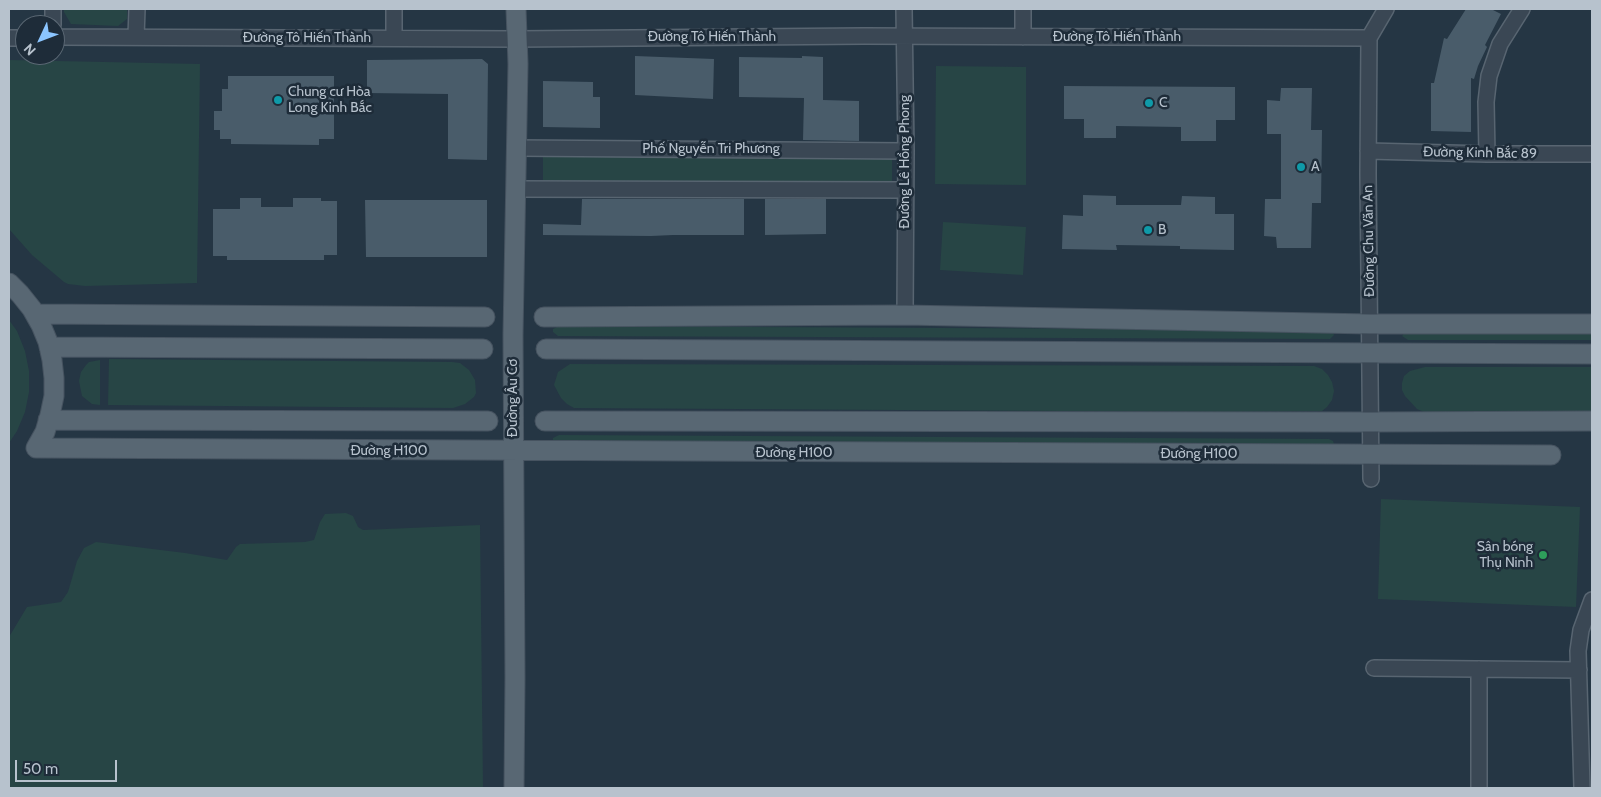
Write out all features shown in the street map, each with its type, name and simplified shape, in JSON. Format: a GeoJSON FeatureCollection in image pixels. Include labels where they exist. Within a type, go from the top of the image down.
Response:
{"type":"FeatureCollection","features":[{"type":"Feature","properties":{"kind":"main road","name":"Đường Âu Cơ"},"geometry":{"type":"LineString","coordinates":[[514,788],[513,336],[516,189],[516,9]]}},
{"type":"Feature","properties":{"kind":"main road"},"geometry":{"type":"LineString","coordinates":[[9,283],[35,314],[49,347],[54,378],[54,396],[48,420],[488,421]]}},
{"type":"Feature","properties":{"kind":"main road"},"geometry":{"type":"LineString","coordinates":[[35,314],[485,317]]}},
{"type":"Feature","properties":{"kind":"main road"},"geometry":{"type":"LineString","coordinates":[[544,318],[905,315],[1370,324],[1592,324]]}},
{"type":"Feature","properties":{"kind":"main road"},"geometry":{"type":"LineString","coordinates":[[49,347],[483,349]]}},
{"type":"Feature","properties":{"kind":"main road"},"geometry":{"type":"LineString","coordinates":[[546,349],[1592,354]]}},
{"type":"Feature","properties":{"kind":"main road","name":"Đường H100"},"geometry":{"type":"LineString","coordinates":[[48,420],[45,432],[36,448],[1551,455]]}},
{"type":"Feature","properties":{"kind":"main road"},"geometry":{"type":"LineString","coordinates":[[545,421],[1371,422],[1592,420]]}},
{"type":"Feature","properties":{"kind":"street"},"geometry":{"type":"LineString","coordinates":[[136,38],[137,9]]}},
{"type":"Feature","properties":{"kind":"street"},"geometry":{"type":"LineString","coordinates":[[394,9],[394,37]]}},
{"type":"Feature","properties":{"kind":"street","name":"Đường Lê Hồng Phong"},"geometry":{"type":"LineString","coordinates":[[904,9],[906,151],[905,315]]}},
{"type":"Feature","properties":{"kind":"street"},"geometry":{"type":"LineString","coordinates":[[1023,9],[1023,37]]}},
{"type":"Feature","properties":{"kind":"street"},"geometry":{"type":"LineString","coordinates":[[1368,38],[1386,9]]}},
{"type":"Feature","properties":{"kind":"street"},"geometry":{"type":"LineString","coordinates":[[1487,154],[1486,102],[1489,76],[1500,44],[1522,9]]}},
{"type":"Feature","properties":{"kind":"street","name":"Đường Tô Hiến Thành"},"geometry":{"type":"LineString","coordinates":[[65,37],[517,39],[904,36],[1368,38]]}},
{"type":"Feature","properties":{"kind":"street","name":"Đường Chu Văn An"},"geometry":{"type":"LineString","coordinates":[[1368,38],[1371,479]]}},
{"type":"Feature","properties":{"kind":"street","name":"Phố Nguyễn Tri Phương"},"geometry":{"type":"LineString","coordinates":[[516,148],[906,151]]}},
{"type":"Feature","properties":{"kind":"street","name":"Đường Kinh Bắc 89"},"geometry":{"type":"LineString","coordinates":[[1368,151],[1592,154]]}},
{"type":"Feature","properties":{"kind":"street"},"geometry":{"type":"LineString","coordinates":[[516,189],[906,190]]}},
{"type":"Feature","properties":{"kind":"street"},"geometry":{"type":"LineString","coordinates":[[1582,788],[1578,651],[1581,630],[1592,600]]}},
{"type":"Feature","properties":{"kind":"street"},"geometry":{"type":"LineString","coordinates":[[1374,668],[1578,670]]}},
{"type":"Feature","properties":{"kind":"street"},"geometry":{"type":"LineString","coordinates":[[1479,669],[1479,788]]}},
{"type":"Feature","properties":{"kind":"green space"},"geometry":{"type":"Polygon","coordinates":[[[64,9],[127,9],[127,19],[118,26],[71,24],[64,9]]]}},
{"type":"Feature","properties":{"kind":"green space"},"geometry":{"type":"Polygon","coordinates":[[[9,60],[15,60],[15,65],[65,65],[65,61],[200,64],[197,283],[85,286],[68,284],[32,255],[9,229],[9,60]]]}},
{"type":"Feature","properties":{"kind":"green space"},"geometry":{"type":"Polygon","coordinates":[[[936,66],[1026,67],[1026,185],[935,184],[936,66]]]}},
{"type":"Feature","properties":{"kind":"green space"},"geometry":{"type":"Polygon","coordinates":[[[543,155],[892,158],[892,185],[543,182],[543,155]]]}},
{"type":"Feature","properties":{"kind":"green space"},"geometry":{"type":"Polygon","coordinates":[[[943,222],[1026,227],[1023,275],[940,270],[943,222]]]}},
{"type":"Feature","properties":{"kind":"green space"},"geometry":{"type":"Polygon","coordinates":[[[9,320],[17,331],[25,351],[29,371],[29,392],[25,412],[17,431],[9,443],[9,320]]]}},
{"type":"Feature","properties":{"kind":"green space"},"geometry":{"type":"Polygon","coordinates":[[[559,326],[1329,330],[1334,335],[1330,339],[558,336],[553,332],[553,329],[559,326]]]}},
{"type":"Feature","properties":{"kind":"green space"},"geometry":{"type":"Polygon","coordinates":[[[1406,331],[1592,331],[1592,340],[1408,340],[1402,336],[1406,331]]]}},
{"type":"Feature","properties":{"kind":"green space"},"geometry":{"type":"Polygon","coordinates":[[[109,359],[452,362],[460,363],[469,370],[475,380],[476,393],[465,404],[453,408],[108,405],[109,359]]]}},
{"type":"Feature","properties":{"kind":"green space"},"geometry":{"type":"Polygon","coordinates":[[[100,360],[100,405],[92,404],[82,396],[79,381],[81,372],[89,362],[100,360]]]}},
{"type":"Feature","properties":{"kind":"green space"},"geometry":{"type":"Polygon","coordinates":[[[570,364],[1314,366],[1322,369],[1328,375],[1334,391],[1332,400],[1322,411],[574,408],[561,398],[554,385],[558,372],[570,364]]]}},
{"type":"Feature","properties":{"kind":"green space"},"geometry":{"type":"Polygon","coordinates":[[[1425,367],[1592,367],[1592,413],[1424,412],[1417,409],[1405,396],[1402,390],[1402,383],[1404,376],[1410,371],[1425,367]]]}},
{"type":"Feature","properties":{"kind":"green space"},"geometry":{"type":"Polygon","coordinates":[[[559,435],[1329,439],[1334,444],[1332,446],[553,441],[553,438],[559,435]]]}},
{"type":"Feature","properties":{"kind":"green space"},"geometry":{"type":"Polygon","coordinates":[[[1381,499],[1580,507],[1576,607],[1378,599],[1381,499]]]}},
{"type":"Feature","properties":{"kind":"green space"},"geometry":{"type":"Polygon","coordinates":[[[346,513],[353,516],[358,527],[363,530],[480,525],[483,788],[9,788],[9,637],[27,607],[61,602],[68,592],[77,561],[84,548],[96,542],[227,560],[240,544],[305,542],[314,540],[325,514],[346,513]]]}},
{"type":"Feature","properties":{"kind":"building"},"geometry":{"type":"Polygon","coordinates":[[[1466,9],[1491,9],[1501,14],[1485,45],[1487,47],[1474,79],[1471,78],[1471,132],[1431,131],[1431,83],[1434,83],[1444,38],[1447,39],[1466,9]]]}},
{"type":"Feature","properties":{"kind":"building"},"geometry":{"type":"Polygon","coordinates":[[[635,56],[714,59],[713,99],[635,95],[635,56]]]}},
{"type":"Feature","properties":{"kind":"building"},"geometry":{"type":"Polygon","coordinates":[[[802,56],[823,57],[823,100],[859,101],[859,141],[803,140],[804,98],[739,97],[739,57],[802,58],[802,56]]]}},
{"type":"Feature","properties":{"kind":"building"},"geometry":{"type":"Polygon","coordinates":[[[482,59],[488,64],[487,160],[448,159],[448,94],[367,93],[367,60],[482,59]]]}},
{"type":"Feature","properties":{"kind":"building","name":"Chung cư Hòa Long Kinh Bắc"},"geometry":{"type":"Polygon","coordinates":[[[228,76],[334,76],[334,139],[319,139],[319,145],[231,144],[231,139],[220,139],[220,130],[214,130],[214,111],[222,111],[222,89],[228,89],[228,76]]]}},
{"type":"Feature","properties":{"kind":"building"},"geometry":{"type":"Polygon","coordinates":[[[543,81],[593,82],[593,97],[600,97],[600,128],[543,127],[543,81]]]}},
{"type":"Feature","properties":{"kind":"building","name":"C"},"geometry":{"type":"Polygon","coordinates":[[[1064,86],[1235,87],[1235,120],[1216,120],[1216,141],[1181,141],[1181,127],[1116,126],[1116,138],[1084,138],[1084,119],[1064,119],[1064,86]]]}},
{"type":"Feature","properties":{"kind":"building","name":"A"},"geometry":{"type":"Polygon","coordinates":[[[1281,88],[1312,88],[1311,130],[1322,130],[1321,203],[1312,203],[1311,248],[1277,248],[1276,237],[1264,236],[1265,199],[1281,199],[1281,134],[1267,134],[1267,100],[1280,101],[1281,88]]]}},
{"type":"Feature","properties":{"kind":"building","name":"B"},"geometry":{"type":"Polygon","coordinates":[[[1083,195],[1116,196],[1116,205],[1181,205],[1182,196],[1215,197],[1215,214],[1234,214],[1234,250],[1180,249],[1180,246],[1116,245],[1117,250],[1062,249],[1063,215],[1083,216],[1083,195]]]}},
{"type":"Feature","properties":{"kind":"building"},"geometry":{"type":"Polygon","coordinates":[[[240,198],[261,198],[261,207],[293,207],[293,198],[321,198],[321,201],[337,201],[337,255],[324,255],[324,260],[227,260],[227,256],[213,256],[213,209],[240,209],[240,198]]]}},
{"type":"Feature","properties":{"kind":"building"},"geometry":{"type":"Polygon","coordinates":[[[582,199],[744,199],[744,235],[543,235],[543,224],[581,225],[582,199]]]}},
{"type":"Feature","properties":{"kind":"building"},"geometry":{"type":"Polygon","coordinates":[[[765,199],[826,199],[826,234],[765,235],[765,199]]]}},
{"type":"Feature","properties":{"kind":"building"},"geometry":{"type":"Polygon","coordinates":[[[365,200],[487,200],[487,257],[366,257],[365,200]]]}},
{"type":"Feature","properties":{"kind":"place","name":"Chung cư Hòa Long Kinh Bắc"},"geometry":{"type":"Point","coordinates":[278,100]}},
{"type":"Feature","properties":{"kind":"place","name":"C"},"geometry":{"type":"Point","coordinates":[1149,103]}},
{"type":"Feature","properties":{"kind":"place","name":"A"},"geometry":{"type":"Point","coordinates":[1301,167]}},
{"type":"Feature","properties":{"kind":"place","name":"B"},"geometry":{"type":"Point","coordinates":[1148,230]}},
{"type":"Feature","properties":{"kind":"place","name":"Sân bóng Thụ Ninh"},"geometry":{"type":"Point","coordinates":[1543,555]}}]}
